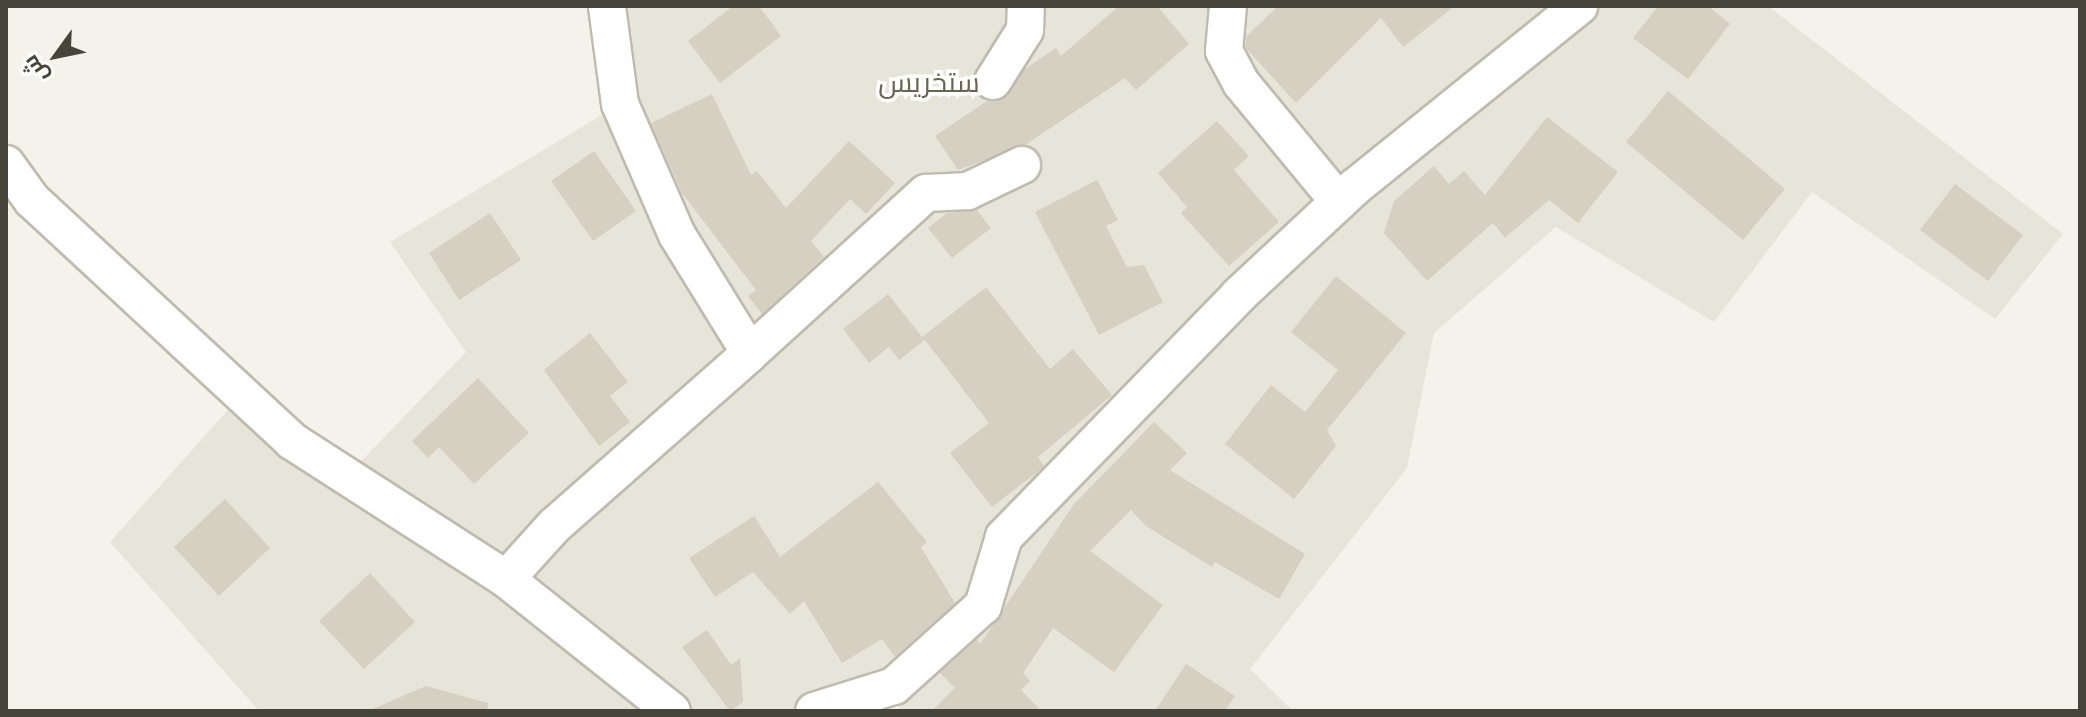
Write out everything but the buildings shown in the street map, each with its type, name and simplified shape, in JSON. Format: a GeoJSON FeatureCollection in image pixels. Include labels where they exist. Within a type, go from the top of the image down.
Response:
{"type":"FeatureCollection","features":[{"type":"Feature","properties":{"kind":"street"},"geometry":{"type":"LineString","coordinates":[[607,6],[620,104],[677,235],[750,353]]}},
{"type":"Feature","properties":{"kind":"street"},"geometry":{"type":"LineString","coordinates":[[993,81],[1025,30],[1026,6]]}},
{"type":"Feature","properties":{"kind":"street"},"geometry":{"type":"LineString","coordinates":[[1228,6],[1224,51],[1241,83],[1339,202]]}},
{"type":"Feature","properties":{"kind":"street"},"geometry":{"type":"LineString","coordinates":[[814,711],[894,686],[983,606],[1004,537],[1239,295],[1339,202],[1579,6]]}},
{"type":"Feature","properties":{"kind":"street"},"geometry":{"type":"LineString","coordinates":[[6,164],[32,200],[292,441],[506,579],[672,711]]}},
{"type":"Feature","properties":{"kind":"street"},"geometry":{"type":"LineString","coordinates":[[506,579],[554,526],[926,193],[968,191],[1022,165]]}},
{"type":"Feature","properties":{"kind":"shaded area"},"geometry":{"type":"Polygon","coordinates":[[[607,6],[1768,6],[2063,234],[1995,319],[1812,192],[1714,322],[1556,227],[1434,333],[1407,468],[1250,669],[1293,711],[900,711],[894,687],[814,711],[259,711],[110,542],[242,394],[347,476],[466,352],[390,242],[620,104],[607,6]]]}},
{"type":"Feature","properties":{"kind":"district","name":"ستخريس"},"geometry":{"type":"Point","coordinates":[929,83]}}]}
